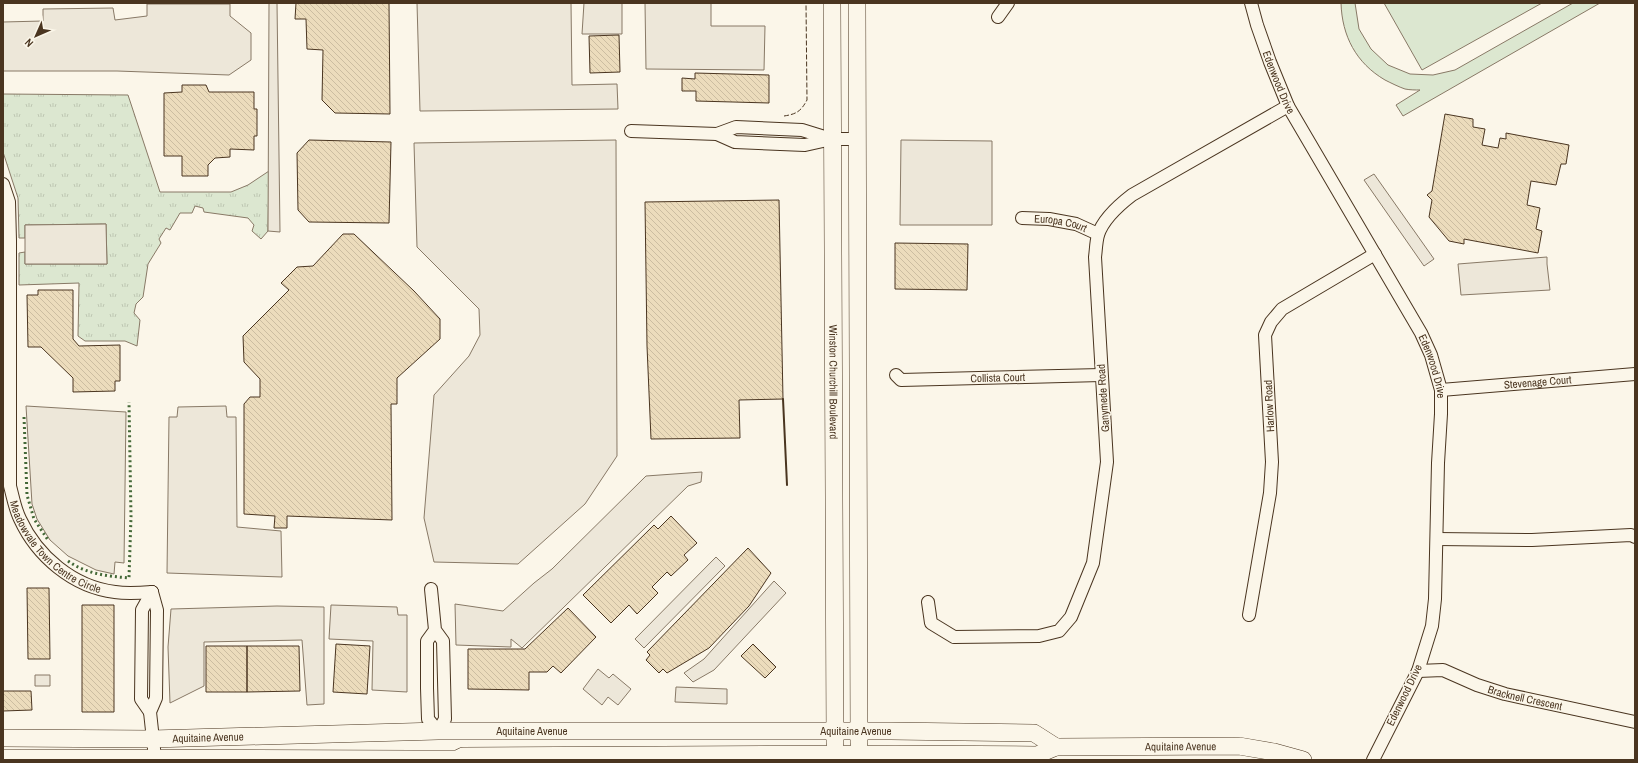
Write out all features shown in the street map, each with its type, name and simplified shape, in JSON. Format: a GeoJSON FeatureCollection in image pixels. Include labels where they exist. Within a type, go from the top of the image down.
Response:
{"type":"FeatureCollection","features":[{"type":"Feature","properties":{"kind":"street","name":"Winston Churchill Boulevard"},"geometry":{"type":"LineString","coordinates":[[832,3],[836,757]]}},
{"type":"Feature","properties":{"kind":"street"},"geometry":{"type":"LineString","coordinates":[[857,3],[860,757]]}},
{"type":"Feature","properties":{"kind":"street"},"geometry":{"type":"LineString","coordinates":[[998,17],[1008,3]]}},
{"type":"Feature","properties":{"kind":"street","name":"Edenwood Drive"},"geometry":{"type":"LineString","coordinates":[[1251,3],[1270,62],[1288,106],[1421,332],[1431,355],[1441,390],[1435,599],[1432,626],[1418,671],[1373,760]]}},
{"type":"Feature","properties":{"kind":"street","name":"Ganymede Road"},"geometry":{"type":"LineString","coordinates":[[928,602],[931,623],[954,636],[1039,636],[1059,631],[1071,617],[1093,563],[1107,462],[1095,257],[1098,234],[1118,206],[1132,195],[1288,106]]}},
{"type":"Feature","properties":{"kind":"street"},"geometry":{"type":"LineString","coordinates":[[630,131],[717,134],[735,142],[804,145],[832,139],[857,139]]}},
{"type":"Feature","properties":{"kind":"street","name":"Meadowvale Town Centre Circle"},"geometry":{"type":"LineString","coordinates":[[3,184],[9,202],[10,233],[7,401],[10,486],[19,517],[33,543],[49,561],[91,587],[114,592],[152,592],[142,610],[141,699],[150,712],[155,758]]}},
{"type":"Feature","properties":{"kind":"street","name":"Europa Court"},"geometry":{"type":"LineString","coordinates":[[1022,218],[1049,219],[1076,224],[1098,234]]}},
{"type":"Feature","properties":{"kind":"street","name":"Harlow Road"},"geometry":{"type":"LineString","coordinates":[[1249,615],[1270,493],[1272,462],[1265,335],[1271,322],[1282,309],[1374,254]]}},
{"type":"Feature","properties":{"kind":"street","name":"Stevenage Court"},"geometry":{"type":"LineString","coordinates":[[1441,390],[1635,374]]}},
{"type":"Feature","properties":{"kind":"street","name":"Collista Court"},"geometry":{"type":"LineString","coordinates":[[896,375],[901,380],[1101,375]]}},
{"type":"Feature","properties":{"kind":"street"},"geometry":{"type":"LineString","coordinates":[[1437,539],[1532,540],[1631,535],[1635,537]]}},
{"type":"Feature","properties":{"kind":"street"},"geometry":{"type":"LineString","coordinates":[[431,589],[435,630],[443,641],[445,719],[438,731],[437,759]]}},
{"type":"Feature","properties":{"kind":"street"},"geometry":{"type":"LineString","coordinates":[[435,630],[427,641],[427,688],[428,719],[438,731]]}},
{"type":"Feature","properties":{"kind":"street","name":"Bracknell Crescent"},"geometry":{"type":"LineString","coordinates":[[1418,671],[1443,670],[1477,685],[1505,694],[1635,722]]}},
{"type":"Feature","properties":{"kind":"street","name":"Aquitaine Avenue"},"geometry":{"type":"LineString","coordinates":[[3,738],[152,739],[438,731],[859,731],[1034,733],[1056,747]]}},
{"type":"Feature","properties":{"kind":"street","name":"Aquitaine Avenue"},"geometry":{"type":"LineString","coordinates":[[3,758],[457,759],[463,756],[1037,756],[1056,747],[1239,746],[1274,752],[1303,760]]}},
{"type":"Feature","properties":{"kind":"green space"},"geometry":{"type":"Polygon","coordinates":[[[1341,3],[1355,3],[1359,29],[1371,49],[1388,65],[1410,74],[1433,75],[1455,70],[1573,3],[1600,3],[1403,116],[1396,105],[1420,90],[1405,89],[1395,85],[1385,80],[1366,65],[1352,48],[1344,27],[1341,3]]]}},
{"type":"Feature","properties":{"kind":"green space"},"geometry":{"type":"Polygon","coordinates":[[[1384,3],[1542,3],[1422,70],[1384,3]]]}},
{"type":"Feature","properties":{"kind":"green space"},"geometry":{"type":"Polygon","coordinates":[[[3,94],[128,95],[160,192],[231,192],[248,185],[269,171],[268,231],[261,239],[252,231],[254,225],[248,218],[204,212],[203,208],[195,206],[192,213],[180,213],[170,230],[166,228],[159,239],[161,243],[148,264],[143,297],[136,304],[134,313],[140,320],[137,346],[125,341],[85,341],[78,336],[79,283],[19,285],[19,253],[25,252],[25,264],[107,264],[106,224],[25,225],[25,238],[19,238],[18,198],[3,152],[3,94]]]}},
{"type":"Feature","properties":{"kind":"shaded area"},"geometry":{"type":"Polygon","coordinates":[[[269,3],[277,3],[280,232],[268,231],[269,3]]]}},
{"type":"Feature","properties":{"kind":"shaded area"},"geometry":{"type":"Polygon","coordinates":[[[417,3],[571,3],[572,85],[617,84],[618,109],[420,111],[417,3]]]}},
{"type":"Feature","properties":{"kind":"shaded area"},"geometry":{"type":"Polygon","coordinates":[[[584,3],[622,3],[622,34],[582,34],[584,3]]]}},
{"type":"Feature","properties":{"kind":"shaded area"},"geometry":{"type":"Polygon","coordinates":[[[645,3],[711,3],[711,26],[765,26],[764,70],[646,69],[645,3]]]}},
{"type":"Feature","properties":{"kind":"shaded area"},"geometry":{"type":"Polygon","coordinates":[[[147,4],[230,4],[230,16],[251,33],[251,60],[229,75],[117,71],[3,71],[3,22],[43,21],[43,9],[113,8],[115,20],[147,16],[147,4]]]}},
{"type":"Feature","properties":{"kind":"shaded area"},"geometry":{"type":"Polygon","coordinates":[[[616,140],[617,456],[585,504],[518,564],[434,562],[424,518],[434,395],[469,356],[480,335],[479,309],[417,247],[414,143],[616,140]]]}},
{"type":"Feature","properties":{"kind":"shaded area"},"geometry":{"type":"Polygon","coordinates":[[[901,140],[992,141],[992,225],[900,225],[901,140]]]}},
{"type":"Feature","properties":{"kind":"shaded area"},"geometry":{"type":"Polygon","coordinates":[[[1374,174],[1434,259],[1424,266],[1364,180],[1374,174]]]}},
{"type":"Feature","properties":{"kind":"shaded area"},"geometry":{"type":"Polygon","coordinates":[[[106,224],[107,264],[25,264],[25,225],[106,224]]]}},
{"type":"Feature","properties":{"kind":"shaded area"},"geometry":{"type":"Polygon","coordinates":[[[1547,257],[1550,290],[1461,295],[1458,264],[1547,257]]]}},
{"type":"Feature","properties":{"kind":"shaded area"},"geometry":{"type":"Polygon","coordinates":[[[26,406],[126,412],[124,563],[115,562],[114,574],[96,570],[68,556],[50,540],[37,519],[32,504],[26,406]]]}},
{"type":"Feature","properties":{"kind":"shaded area"},"geometry":{"type":"Polygon","coordinates":[[[226,406],[227,417],[236,417],[237,527],[281,531],[282,577],[167,573],[169,417],[177,417],[178,407],[226,406]]]}},
{"type":"Feature","properties":{"kind":"shaded area"},"geometry":{"type":"Polygon","coordinates":[[[702,472],[701,482],[688,486],[522,648],[511,639],[511,647],[456,645],[455,604],[503,611],[552,569],[646,476],[702,472]]]}},
{"type":"Feature","properties":{"kind":"shaded area"},"geometry":{"type":"Polygon","coordinates":[[[716,557],[725,566],[644,648],[635,639],[716,557]]]}},
{"type":"Feature","properties":{"kind":"shaded area"},"geometry":{"type":"Polygon","coordinates":[[[774,581],[786,593],[714,670],[693,682],[684,673],[704,659],[774,581]]]}},
{"type":"Feature","properties":{"kind":"shaded area"},"geometry":{"type":"Polygon","coordinates":[[[331,605],[397,607],[398,615],[407,615],[407,692],[372,690],[373,641],[329,639],[331,605]]]}},
{"type":"Feature","properties":{"kind":"shaded area"},"geometry":{"type":"Polygon","coordinates":[[[277,606],[324,607],[324,704],[307,705],[302,640],[204,642],[204,686],[170,703],[168,647],[171,609],[277,606]]]}},
{"type":"Feature","properties":{"kind":"shaded area"},"geometry":{"type":"Polygon","coordinates":[[[598,669],[609,678],[613,674],[631,689],[618,705],[608,697],[602,705],[583,689],[598,669]]]}},
{"type":"Feature","properties":{"kind":"shaded area"},"geometry":{"type":"Polygon","coordinates":[[[35,675],[50,675],[50,686],[35,686],[35,675]]]}},
{"type":"Feature","properties":{"kind":"shaded area"},"geometry":{"type":"Polygon","coordinates":[[[676,687],[727,689],[727,704],[675,702],[676,687]]]}},
{"type":"Feature","properties":{"kind":"building"},"geometry":{"type":"Polygon","coordinates":[[[296,3],[389,3],[390,114],[335,113],[322,100],[323,50],[307,49],[306,19],[295,19],[296,3]]]}},
{"type":"Feature","properties":{"kind":"building"},"geometry":{"type":"Polygon","coordinates":[[[619,35],[620,72],[590,73],[589,36],[619,35]]]}},
{"type":"Feature","properties":{"kind":"building"},"geometry":{"type":"Polygon","coordinates":[[[695,73],[769,75],[769,103],[696,101],[696,91],[682,91],[682,78],[695,79],[695,73]]]}},
{"type":"Feature","properties":{"kind":"building"},"geometry":{"type":"Polygon","coordinates":[[[182,85],[206,85],[209,92],[254,92],[254,109],[257,109],[257,136],[254,136],[254,150],[230,149],[230,157],[215,158],[208,165],[208,176],[182,176],[182,156],[164,156],[164,93],[182,92],[182,85]]]}},
{"type":"Feature","properties":{"kind":"building"},"geometry":{"type":"Polygon","coordinates":[[[1445,114],[1473,119],[1473,127],[1485,129],[1482,145],[1498,148],[1500,138],[1506,139],[1506,133],[1569,145],[1566,164],[1561,164],[1556,185],[1531,181],[1527,205],[1540,208],[1536,229],[1542,231],[1538,253],[1464,239],[1464,244],[1449,241],[1429,217],[1432,200],[1427,195],[1432,191],[1445,114]]]}},
{"type":"Feature","properties":{"kind":"building"},"geometry":{"type":"Polygon","coordinates":[[[309,140],[391,142],[389,223],[309,222],[298,210],[297,153],[309,140]]]}},
{"type":"Feature","properties":{"kind":"building"},"geometry":{"type":"Polygon","coordinates":[[[779,200],[783,399],[739,400],[740,438],[651,439],[647,346],[645,202],[779,200]]]}},
{"type":"Feature","properties":{"kind":"building"},"geometry":{"type":"Polygon","coordinates":[[[343,234],[354,234],[414,291],[440,319],[440,339],[397,378],[397,404],[391,404],[392,520],[287,516],[287,528],[274,528],[275,516],[244,514],[244,404],[250,397],[260,397],[260,379],[244,362],[243,336],[289,290],[281,283],[297,267],[313,266],[343,234]]]}},
{"type":"Feature","properties":{"kind":"building"},"geometry":{"type":"Polygon","coordinates":[[[895,243],[968,244],[967,290],[895,289],[895,243]]]}},
{"type":"Feature","properties":{"kind":"building"},"geometry":{"type":"Polygon","coordinates":[[[38,290],[73,290],[73,339],[79,346],[120,345],[120,381],[115,381],[115,391],[73,392],[73,378],[41,347],[28,347],[27,295],[38,295],[38,290]]]}},
{"type":"Feature","properties":{"kind":"building"},"geometry":{"type":"Polygon","coordinates":[[[671,516],[697,543],[684,555],[688,560],[671,576],[667,572],[652,587],[658,593],[637,614],[629,605],[611,623],[583,595],[654,525],[658,529],[671,516]]]}},
{"type":"Feature","properties":{"kind":"building"},"geometry":{"type":"Polygon","coordinates":[[[748,548],[771,573],[749,606],[709,648],[667,673],[663,669],[659,673],[646,660],[650,655],[647,652],[748,548]]]}},
{"type":"Feature","properties":{"kind":"building"},"geometry":{"type":"Polygon","coordinates":[[[27,588],[49,588],[50,659],[28,659],[27,588]]]}},
{"type":"Feature","properties":{"kind":"building"},"geometry":{"type":"Polygon","coordinates":[[[82,605],[114,605],[114,712],[82,712],[82,605]]]}},
{"type":"Feature","properties":{"kind":"building"},"geometry":{"type":"Polygon","coordinates":[[[568,608],[596,637],[561,673],[553,666],[547,672],[529,672],[529,690],[468,689],[468,649],[525,649],[568,608]]]}},
{"type":"Feature","properties":{"kind":"building"},"geometry":{"type":"Polygon","coordinates":[[[336,644],[370,646],[367,694],[333,692],[336,644]]]}},
{"type":"Feature","properties":{"kind":"building"},"geometry":{"type":"Polygon","coordinates":[[[753,644],[776,667],[765,678],[741,656],[753,644]]]}},
{"type":"Feature","properties":{"kind":"building"},"geometry":{"type":"Polygon","coordinates":[[[206,646],[247,646],[247,692],[206,692],[206,646]]]}},
{"type":"Feature","properties":{"kind":"building"},"geometry":{"type":"Polygon","coordinates":[[[247,646],[299,646],[300,691],[247,692],[247,646]]]}},
{"type":"Feature","properties":{"kind":"building"},"geometry":{"type":"Polygon","coordinates":[[[3,691],[31,691],[32,710],[3,711],[3,691]]]}},
{"type":"Feature","properties":{"kind":"hedge"},"geometry":{"type":"LineString","coordinates":[[68,561],[89,572],[129,578],[131,517],[129,402]]}},
{"type":"Feature","properties":{"kind":"hedge"},"geometry":{"type":"LineString","coordinates":[[24,417],[27,495],[34,519],[48,540]]}},
{"type":"Feature","properties":{"kind":"fence"},"geometry":{"type":"LineString","coordinates":[[784,116],[798,111],[803,107],[807,100],[806,3]]}},
{"type":"Feature","properties":{"kind":"wall"},"geometry":{"type":"LineString","coordinates":[[783,399],[787,485]]}}]}
